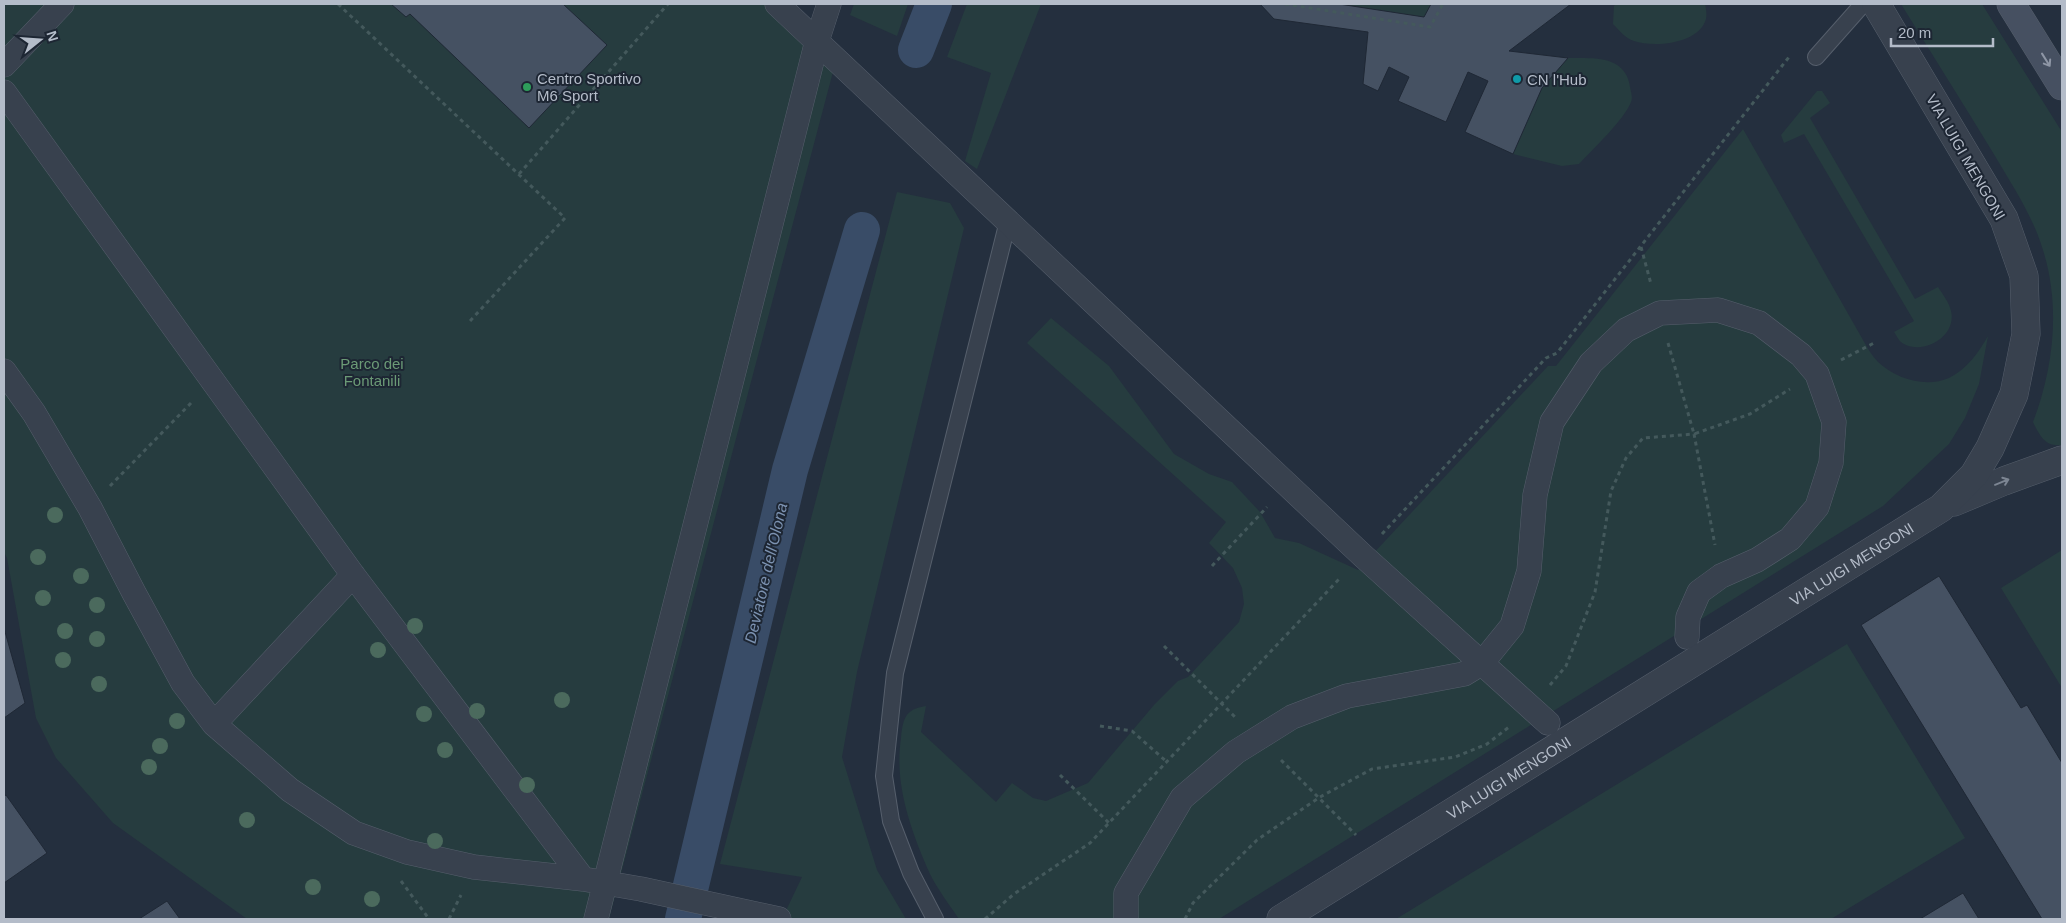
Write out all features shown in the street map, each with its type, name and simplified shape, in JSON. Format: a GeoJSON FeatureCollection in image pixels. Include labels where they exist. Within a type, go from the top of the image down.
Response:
{"type":"FeatureCollection","features":[{"type":"Feature","properties":{"kind":"main road"},"geometry":{"type":"LineString","coordinates":[[2011,4],[2062,86]]}},
{"type":"Feature","properties":{"kind":"street"},"geometry":{"type":"LineString","coordinates":[[4,65],[62,4]]}},
{"type":"Feature","properties":{"kind":"street"},"geometry":{"type":"LineString","coordinates":[[777,4],[1362,555],[1548,723]]}},
{"type":"Feature","properties":{"kind":"street"},"geometry":{"type":"LineString","coordinates":[[596,919],[593,881],[828,4]]}},
{"type":"Feature","properties":{"kind":"street","name":"VIA LUIGI MENGONI"},"geometry":{"type":"LineString","coordinates":[[1281,919],[1941,508],[1974,475],[1990,448],[2014,394],[2026,334],[2024,276],[2004,219],[1876,4]]}},
{"type":"Feature","properties":{"kind":"street"},"geometry":{"type":"LineString","coordinates":[[4,92],[353,575],[593,881]]}},
{"type":"Feature","properties":{"kind":"street"},"geometry":{"type":"LineString","coordinates":[[1126,919],[1126,893],[1182,798],[1236,752],[1292,717],[1348,696],[1464,674],[1482,663],[1512,626],[1528,571],[1535,495],[1552,422],[1591,363],[1626,330],[1660,313],[1718,310],[1759,323],[1801,355],[1817,374],[1834,422],[1832,463],[1817,507],[1790,539],[1757,560],[1721,576],[1699,592],[1688,616],[1687,637]]}},
{"type":"Feature","properties":{"kind":"street"},"geometry":{"type":"LineString","coordinates":[[4,370],[34,413],[90,508],[183,683],[214,724],[290,790],[354,833],[407,852],[474,867],[593,881],[641,889],[779,919]]}},
{"type":"Feature","properties":{"kind":"street"},"geometry":{"type":"LineString","coordinates":[[1941,508],[2004,481],[2062,460]]}},
{"type":"Feature","properties":{"kind":"street"},"geometry":{"type":"LineString","coordinates":[[214,724],[353,575]]}},
{"type":"Feature","properties":{"kind":"lane"},"geometry":{"type":"LineString","coordinates":[[1816,57],[1863,4]]}},
{"type":"Feature","properties":{"kind":"lane"},"geometry":{"type":"LineString","coordinates":[[935,919],[911,874],[890,821],[884,776],[895,673],[1008,221]]}},
{"type":"Feature","properties":{"kind":"path"},"geometry":{"type":"LineString","coordinates":[[338,4],[565,218],[470,321]]}},
{"type":"Feature","properties":{"kind":"path"},"geometry":{"type":"LineString","coordinates":[[520,174],[668,4]]}},
{"type":"Feature","properties":{"kind":"path"},"geometry":{"type":"LineString","coordinates":[[1285,4],[1430,27],[1443,4]]}},
{"type":"Feature","properties":{"kind":"path"},"geometry":{"type":"LineString","coordinates":[[984,919],[1014,894],[1090,843],[1546,358],[1558,353],[1792,53]]}},
{"type":"Feature","properties":{"kind":"path"},"geometry":{"type":"LineString","coordinates":[[1641,248],[1694,434],[1721,576]]}},
{"type":"Feature","properties":{"kind":"path"},"geometry":{"type":"LineString","coordinates":[[1694,434],[1750,414],[1876,342]]}},
{"type":"Feature","properties":{"kind":"path"},"geometry":{"type":"LineString","coordinates":[[90,508],[117,478],[213,382]]}},
{"type":"Feature","properties":{"kind":"path"},"geometry":{"type":"LineString","coordinates":[[1212,566],[1288,484]]}},
{"type":"Feature","properties":{"kind":"path"},"geometry":{"type":"LineString","coordinates":[[1100,726],[1132,731],[1167,762]]}},
{"type":"Feature","properties":{"kind":"path"},"geometry":{"type":"LineString","coordinates":[[1060,774],[1109,824]]}},
{"type":"Feature","properties":{"kind":"green space","name":"Parco dei Fontanili"},"geometry":{"type":"Polygon","coordinates":[[[4,4],[764,4],[834,68],[609,919],[247,919],[113,823],[56,758],[36,718],[7,558],[4,552],[4,4]]]}},
{"type":"Feature","properties":{"kind":"green space"},"geometry":{"type":"Polygon","coordinates":[[[854,4],[908,4],[897,36],[850,15],[854,4]]]}},
{"type":"Feature","properties":{"kind":"green space"},"geometry":{"type":"Polygon","coordinates":[[[967,4],[1041,4],[977,169],[965,161],[991,73],[947,57],[967,4]]]}},
{"type":"Feature","properties":{"kind":"green space"},"geometry":{"type":"Polygon","coordinates":[[[1339,4],[1431,4],[1424,17],[1339,4]]]}},
{"type":"Feature","properties":{"kind":"green space"},"geometry":{"type":"Polygon","coordinates":[[[1616,4],[1705,4],[1706,19],[1702,27],[1695,34],[1685,39],[1664,44],[1643,43],[1628,38],[1613,24],[1614,6],[1616,4]]]}},
{"type":"Feature","properties":{"kind":"green space"},"geometry":{"type":"Polygon","coordinates":[[[1901,4],[1982,4],[2062,132],[2062,445],[2051,444],[2044,440],[2033,422],[2046,379],[2050,357],[2053,313],[2048,269],[2038,235],[2008,178],[1901,4]]]}},
{"type":"Feature","properties":{"kind":"green space"},"geometry":{"type":"Polygon","coordinates":[[[1568,58],[1598,59],[1615,64],[1622,69],[1627,77],[1632,95],[1632,100],[1627,109],[1608,134],[1579,164],[1562,166],[1513,154],[1542,88],[1568,58]]]}},
{"type":"Feature","properties":{"kind":"green space"},"geometry":{"type":"Polygon","coordinates":[[[1817,91],[1822,91],[1830,103],[1810,118],[1915,299],[1938,287],[1949,305],[1952,320],[1949,328],[1938,341],[1930,345],[1912,347],[1898,339],[1894,332],[1914,321],[1804,134],[1784,143],[1781,135],[1817,91]]]}},
{"type":"Feature","properties":{"kind":"green space"},"geometry":{"type":"Polygon","coordinates":[[[1743,129],[1866,346],[1885,368],[1912,380],[1921,382],[1940,381],[1949,378],[1967,365],[1988,336],[1979,384],[1965,418],[1949,444],[1883,506],[1219,919],[959,919],[930,874],[916,841],[906,808],[902,790],[899,756],[904,720],[909,712],[926,706],[921,732],[996,802],[1012,783],[1033,798],[1046,801],[1088,783],[1154,705],[1178,681],[1188,677],[1239,622],[1244,604],[1242,588],[1233,568],[1209,543],[1226,522],[1027,343],[1051,318],[1109,366],[1174,454],[1209,474],[1232,482],[1260,512],[1275,538],[1299,543],[1358,570],[1548,366],[1556,366],[1743,129]]]}},
{"type":"Feature","properties":{"kind":"green space"},"geometry":{"type":"Polygon","coordinates":[[[897,192],[950,203],[964,228],[857,672],[842,757],[877,870],[906,919],[782,919],[802,877],[720,864],[897,192]]]}},
{"type":"Feature","properties":{"kind":"green space"},"geometry":{"type":"Polygon","coordinates":[[[2062,550],[2062,688],[2001,588],[2062,550]]]}},
{"type":"Feature","properties":{"kind":"green space"},"geometry":{"type":"Polygon","coordinates":[[[1847,644],[1965,838],[1831,919],[1396,919],[1847,644]]]}},
{"type":"Feature","properties":{"kind":"building","name":"Centro Sportivo M6 Sport"},"geometry":{"type":"Polygon","coordinates":[[[391,4],[563,4],[607,45],[529,128],[410,14],[406,17],[391,4]]]}},
{"type":"Feature","properties":{"kind":"building","name":"CN l'Hub"},"geometry":{"type":"Polygon","coordinates":[[[1260,4],[1339,4],[1424,17],[1431,4],[1571,4],[1509,51],[1568,58],[1542,88],[1513,154],[1465,132],[1488,81],[1468,72],[1446,122],[1398,101],[1409,77],[1389,67],[1378,91],[1363,84],[1368,32],[1274,19],[1260,4]]]}},
{"type":"Feature","properties":{"kind":"building"},"geometry":{"type":"Polygon","coordinates":[[[1939,576],[2021,708],[2027,705],[2062,763],[2062,919],[2042,919],[1861,625],[1939,576]]]}},
{"type":"Feature","properties":{"kind":"building"},"geometry":{"type":"Polygon","coordinates":[[[4,628],[25,703],[4,718],[4,628]]]}},
{"type":"Feature","properties":{"kind":"building"},"geometry":{"type":"Polygon","coordinates":[[[6,795],[47,853],[4,883],[4,796],[6,795]]]}},
{"type":"Feature","properties":{"kind":"building"},"geometry":{"type":"Polygon","coordinates":[[[1963,893],[1979,919],[1920,919],[1963,893]]]}},
{"type":"Feature","properties":{"kind":"building"},"geometry":{"type":"Polygon","coordinates":[[[167,901],[180,919],[139,919],[167,901]]]}},
{"type":"Feature","properties":{"kind":"waterway","name":"Deviatore dell'Olona"},"geometry":{"type":"LineString","coordinates":[[916,50],[934,4]]}},
{"type":"Feature","properties":{"kind":"waterway","name":"Deviatore dell'Olona"},"geometry":{"type":"LineString","coordinates":[[683,919],[790,470],[862,230]]}},
{"type":"Feature","properties":{"kind":"place","name":"CN l'Hub"},"geometry":{"type":"Point","coordinates":[1517,79]}},
{"type":"Feature","properties":{"kind":"place","name":"Centro Sportivo M6 Sport"},"geometry":{"type":"Point","coordinates":[527,87]}}]}
